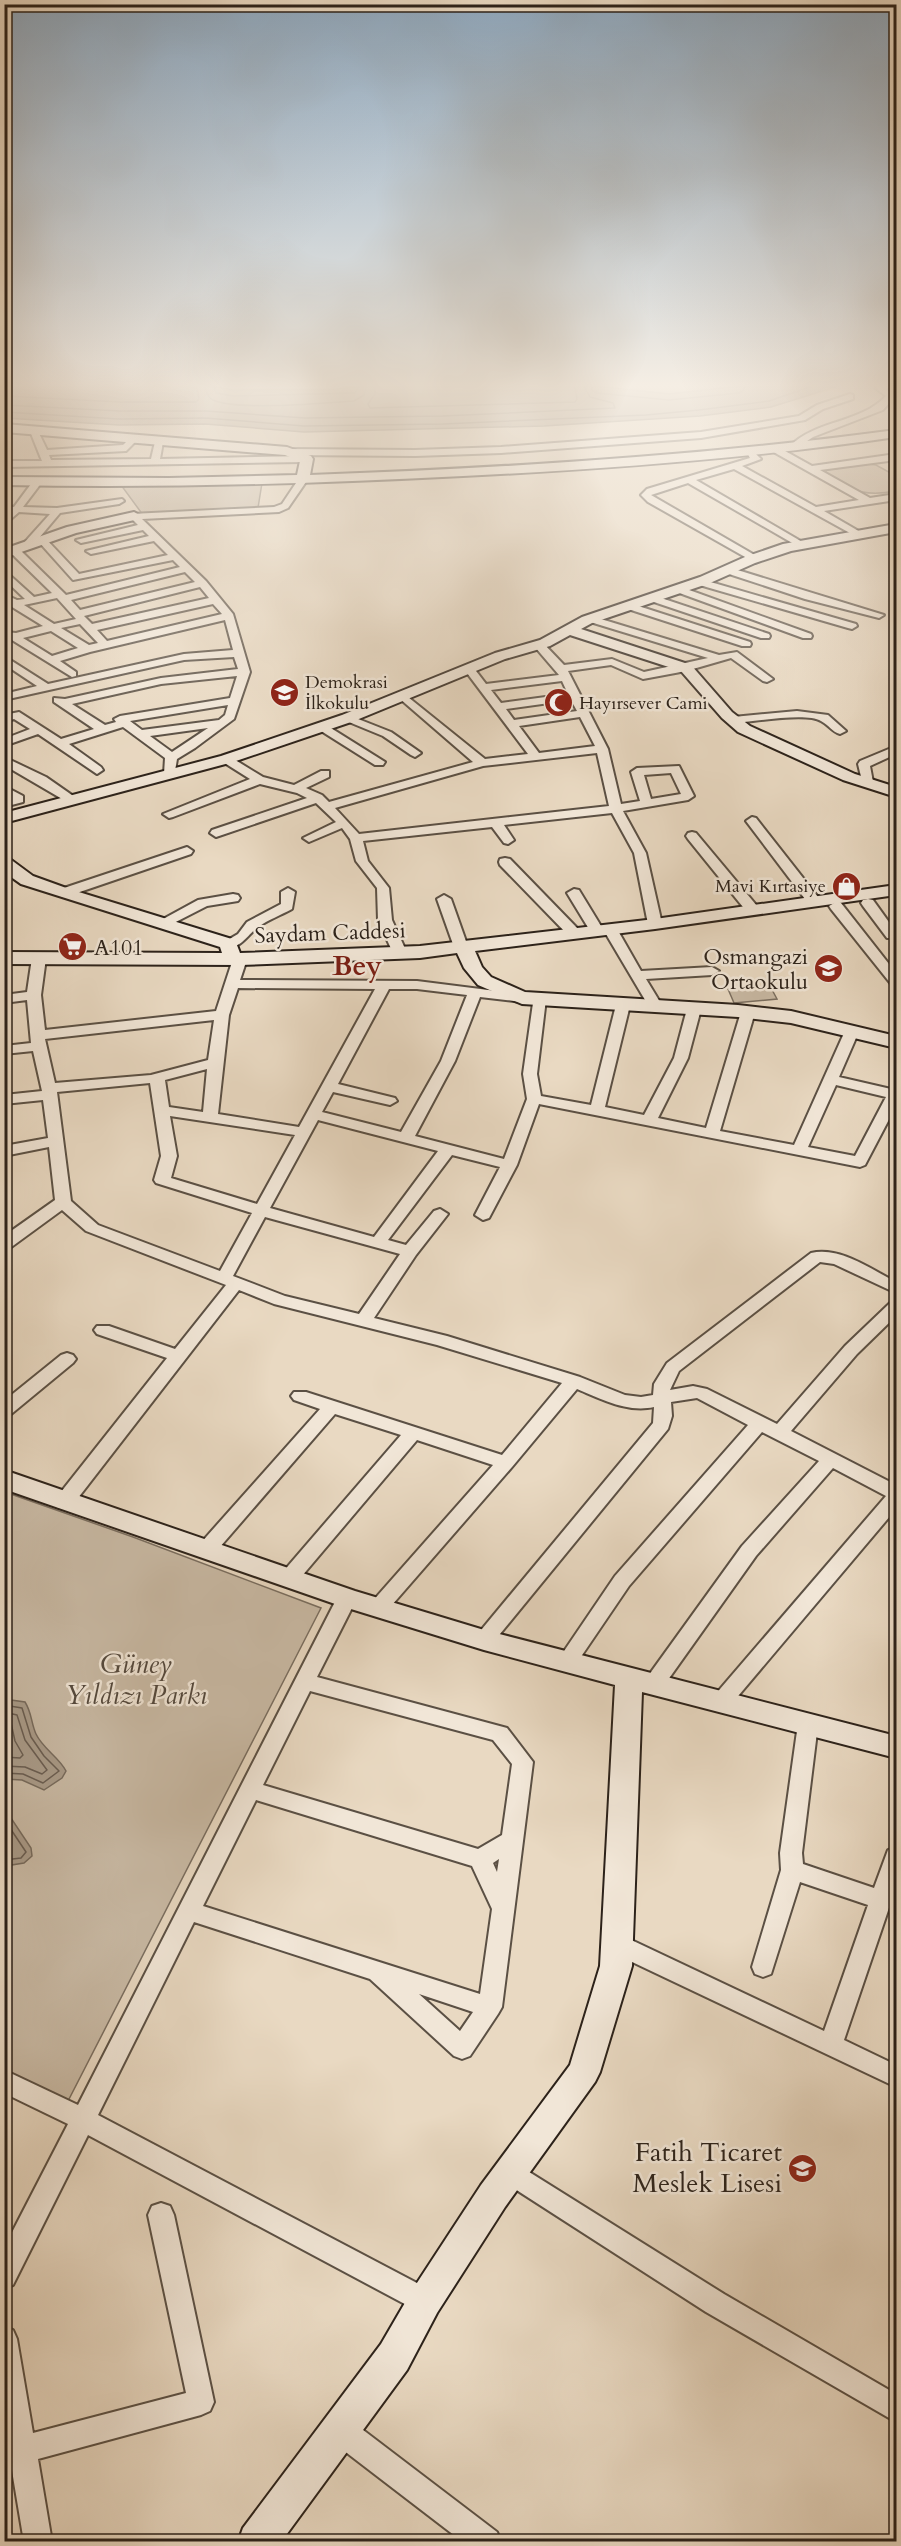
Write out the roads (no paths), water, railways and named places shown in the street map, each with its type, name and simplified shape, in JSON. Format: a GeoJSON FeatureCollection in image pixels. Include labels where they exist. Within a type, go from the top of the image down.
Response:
{"type":"FeatureCollection","features":[{"type":"Feature","properties":{"kind":"main road"},"geometry":{"type":"LineString","coordinates":[[14,549],[42,540],[76,535],[134,516],[121,503]]}},
{"type":"Feature","properties":{"kind":"main road"},"geometry":{"type":"LineString","coordinates":[[4,818],[227,759],[322,727],[500,656],[539,645],[591,619],[700,582],[754,559],[801,545],[894,530]]}},
{"type":"Feature","properties":{"kind":"main road"},"geometry":{"type":"LineString","coordinates":[[569,630],[686,668],[733,720],[764,740],[849,777],[897,792]]}},
{"type":"Feature","properties":{"kind":"main road"},"geometry":{"type":"LineString","coordinates":[[4,863],[27,880],[161,924],[233,954]]}},
{"type":"Feature","properties":{"kind":"main road"},"geometry":{"type":"LineString","coordinates":[[656,924],[868,903],[896,898]]}},
{"type":"Feature","properties":{"kind":"main road"},"geometry":{"type":"LineString","coordinates":[[656,924],[813,900],[896,898]]}},
{"type":"Feature","properties":{"kind":"main road","name":"Saydam Caddesi"},"geometry":{"type":"LineString","coordinates":[[4,958],[399,953],[656,924]]}},
{"type":"Feature","properties":{"kind":"main road"},"geometry":{"type":"LineString","coordinates":[[463,947],[471,968],[489,985],[530,999],[747,1012],[791,1017],[897,1042]]}},
{"type":"Feature","properties":{"kind":"main road"},"geometry":{"type":"LineString","coordinates":[[4,1479],[64,1502],[347,1598],[483,1640],[897,1747]]}},
{"type":"Feature","properties":{"kind":"main road"},"geometry":{"type":"LineString","coordinates":[[257,2541],[394,2357],[425,2301],[510,2172],[584,2072],[616,1966],[641,1682]]}},
{"type":"Feature","properties":{"kind":"street"},"geometry":{"type":"LineString","coordinates":[[4,522],[22,503]]}},
{"type":"Feature","properties":{"kind":"street"},"geometry":{"type":"LineString","coordinates":[[4,509],[57,511],[108,503]]}},
{"type":"Feature","properties":{"kind":"street"},"geometry":{"type":"LineString","coordinates":[[134,516],[276,510],[287,503]]}},
{"type":"Feature","properties":{"kind":"street"},"geometry":{"type":"LineString","coordinates":[[656,503],[754,559]]}},
{"type":"Feature","properties":{"kind":"street"},"geometry":{"type":"LineString","coordinates":[[729,503],[801,545]]}},
{"type":"Feature","properties":{"kind":"street"},"geometry":{"type":"LineString","coordinates":[[802,503],[858,535]]}},
{"type":"Feature","properties":{"kind":"street"},"geometry":{"type":"LineString","coordinates":[[815,510],[858,503]]}},
{"type":"Feature","properties":{"kind":"street"},"geometry":{"type":"LineString","coordinates":[[57,511],[14,549],[62,596],[105,645]]}},
{"type":"Feature","properties":{"kind":"street"},"geometry":{"type":"LineString","coordinates":[[134,516],[202,584],[229,616],[244,672],[230,717],[171,757]]}},
{"type":"Feature","properties":{"kind":"street"},"geometry":{"type":"LineString","coordinates":[[76,535],[145,527]]}},
{"type":"Feature","properties":{"kind":"street"},"geometry":{"type":"LineString","coordinates":[[76,535],[106,567]]}},
{"type":"Feature","properties":{"kind":"street"},"geometry":{"type":"LineString","coordinates":[[91,551],[156,538]]}},
{"type":"Feature","properties":{"kind":"street"},"geometry":{"type":"LineString","coordinates":[[42,540],[77,578],[106,567],[170,553]]}},
{"type":"Feature","properties":{"kind":"street"},"geometry":{"type":"LineString","coordinates":[[15,604],[118,585],[186,569]]}},
{"type":"Feature","properties":{"kind":"street"},"geometry":{"type":"LineString","coordinates":[[728,570],[809,597],[879,615]]}},
{"type":"Feature","properties":{"kind":"street"},"geometry":{"type":"LineString","coordinates":[[4,573],[32,600]]}},
{"type":"Feature","properties":{"kind":"street"},"geometry":{"type":"LineString","coordinates":[[700,582],[852,626]]}},
{"type":"Feature","properties":{"kind":"street"},"geometry":{"type":"LineString","coordinates":[[10,638],[131,600],[202,584]]}},
{"type":"Feature","properties":{"kind":"street"},"geometry":{"type":"LineString","coordinates":[[118,585],[147,615]]}},
{"type":"Feature","properties":{"kind":"street"},"geometry":{"type":"LineString","coordinates":[[678,589],[807,636]]}},
{"type":"Feature","properties":{"kind":"street"},"geometry":{"type":"LineString","coordinates":[[4,597],[87,649]]}},
{"type":"Feature","properties":{"kind":"street"},"geometry":{"type":"LineString","coordinates":[[652,598],[765,636]]}},
{"type":"Feature","properties":{"kind":"street"},"geometry":{"type":"LineString","coordinates":[[91,628],[216,600]]}},
{"type":"Feature","properties":{"kind":"street"},"geometry":{"type":"LineString","coordinates":[[629,606],[746,644]]}},
{"type":"Feature","properties":{"kind":"street"},"geometry":{"type":"LineString","coordinates":[[52,660],[87,649],[229,616]]}},
{"type":"Feature","properties":{"kind":"street"},"geometry":{"type":"LineString","coordinates":[[591,619],[719,658]]}},
{"type":"Feature","properties":{"kind":"street"},"geometry":{"type":"LineString","coordinates":[[4,630],[10,638],[39,651],[72,674]]}},
{"type":"Feature","properties":{"kind":"street"},"geometry":{"type":"LineString","coordinates":[[539,645],[563,673],[602,748],[616,808],[640,853],[656,924]]}},
{"type":"Feature","properties":{"kind":"street"},"geometry":{"type":"LineString","coordinates":[[42,686],[72,674],[161,651],[239,647]]}},
{"type":"Feature","properties":{"kind":"street"},"geometry":{"type":"LineString","coordinates":[[5,696],[42,686],[239,647]]}},
{"type":"Feature","properties":{"kind":"street"},"geometry":{"type":"LineString","coordinates":[[6,661],[39,651]]}},
{"type":"Feature","properties":{"kind":"street"},"geometry":{"type":"LineString","coordinates":[[483,688],[612,662],[643,676],[686,668],[733,654],[767,680]]}},
{"type":"Feature","properties":{"kind":"street"},"geometry":{"type":"LineString","coordinates":[[6,661],[103,729]]}},
{"type":"Feature","properties":{"kind":"street"},"geometry":{"type":"LineString","coordinates":[[469,669],[535,755]]}},
{"type":"Feature","properties":{"kind":"street"},"geometry":{"type":"LineString","coordinates":[[63,703],[161,681],[244,672]]}},
{"type":"Feature","properties":{"kind":"street"},"geometry":{"type":"LineString","coordinates":[[403,696],[482,763]]}},
{"type":"Feature","properties":{"kind":"street"},"geometry":{"type":"LineString","coordinates":[[497,707],[575,696]]}},
{"type":"Feature","properties":{"kind":"street"},"geometry":{"type":"LineString","coordinates":[[171,757],[120,719],[236,700]]}},
{"type":"Feature","properties":{"kind":"street"},"geometry":{"type":"LineString","coordinates":[[511,724],[584,712]]}},
{"type":"Feature","properties":{"kind":"street"},"geometry":{"type":"LineString","coordinates":[[4,719],[15,714],[97,770]]}},
{"type":"Feature","properties":{"kind":"street"},"geometry":{"type":"LineString","coordinates":[[733,720],[797,714],[824,717],[840,731]]}},
{"type":"Feature","properties":{"kind":"street"},"geometry":{"type":"LineString","coordinates":[[348,718],[387,734],[415,753]]}},
{"type":"Feature","properties":{"kind":"street"},"geometry":{"type":"LineString","coordinates":[[140,734],[223,722]]}},
{"type":"Feature","properties":{"kind":"street"},"geometry":{"type":"LineString","coordinates":[[60,743],[124,723]]}},
{"type":"Feature","properties":{"kind":"street"},"geometry":{"type":"LineString","coordinates":[[322,727],[379,762]]}},
{"type":"Feature","properties":{"kind":"street"},"geometry":{"type":"LineString","coordinates":[[4,743],[39,730]]}},
{"type":"Feature","properties":{"kind":"street"},"geometry":{"type":"LineString","coordinates":[[216,833],[323,802],[482,763],[602,748]]}},
{"type":"Feature","properties":{"kind":"street"},"geometry":{"type":"LineString","coordinates":[[867,782],[864,764],[897,750]]}},
{"type":"Feature","properties":{"kind":"street"},"geometry":{"type":"LineString","coordinates":[[170,774],[171,757]]}},
{"type":"Feature","properties":{"kind":"street"},"geometry":{"type":"LineString","coordinates":[[227,759],[259,780],[295,789],[323,802],[344,823],[356,838],[362,861],[383,888],[385,920],[399,953]]}},
{"type":"Feature","properties":{"kind":"street"},"geometry":{"type":"LineString","coordinates":[[4,760],[73,800]]}},
{"type":"Feature","properties":{"kind":"street"},"geometry":{"type":"LineString","coordinates":[[295,789],[325,774]]}},
{"type":"Feature","properties":{"kind":"street"},"geometry":{"type":"LineString","coordinates":[[169,814],[259,780]]}},
{"type":"Feature","properties":{"kind":"street"},"geometry":{"type":"LineString","coordinates":[[4,790],[19,799],[4,803]]}},
{"type":"Feature","properties":{"kind":"street"},"geometry":{"type":"LineString","coordinates":[[356,838],[647,804]]}},
{"type":"Feature","properties":{"kind":"street"},"geometry":{"type":"LineString","coordinates":[[752,821],[813,900]]}},
{"type":"Feature","properties":{"kind":"street"},"geometry":{"type":"LineString","coordinates":[[495,822],[508,840]]}},
{"type":"Feature","properties":{"kind":"street"},"geometry":{"type":"LineString","coordinates":[[309,838],[344,823]]}},
{"type":"Feature","properties":{"kind":"street"},"geometry":{"type":"LineString","coordinates":[[692,836],[752,909]]}},
{"type":"Feature","properties":{"kind":"street"},"geometry":{"type":"LineString","coordinates":[[63,893],[187,851]]}},
{"type":"Feature","properties":{"kind":"street"},"geometry":{"type":"LineString","coordinates":[[505,862],[574,933]]}},
{"type":"Feature","properties":{"kind":"street"},"geometry":{"type":"LineString","coordinates":[[210,1116],[222,1015],[232,984],[233,954],[252,925],[287,906],[288,892]]}},
{"type":"Feature","properties":{"kind":"street"},"geometry":{"type":"LineString","coordinates":[[574,893],[638,975],[656,1006]]}},
{"type":"Feature","properties":{"kind":"street"},"geometry":{"type":"LineString","coordinates":[[161,924],[203,903],[233,898]]}},
{"type":"Feature","properties":{"kind":"street"},"geometry":{"type":"LineString","coordinates":[[444,898],[463,947]]}},
{"type":"Feature","properties":{"kind":"street"},"geometry":{"type":"LineString","coordinates":[[868,903],[892,935]]}},
{"type":"Feature","properties":{"kind":"street"},"geometry":{"type":"LineString","coordinates":[[837,906],[897,981]]}},
{"type":"Feature","properties":{"kind":"street"},"geometry":{"type":"LineString","coordinates":[[39,958],[34,994],[39,1040],[50,1091],[63,1202],[92,1228],[280,1300],[441,1341],[633,1402],[696,1391],[897,1495],[721,1702]]}},
{"type":"Feature","properties":{"kind":"street"},"geometry":{"type":"LineString","coordinates":[[638,975],[712,970]]}},
{"type":"Feature","properties":{"kind":"street"},"geometry":{"type":"LineString","coordinates":[[232,984],[417,985],[530,999],[530,1074],[534,1099],[509,1165],[483,1215]]}},
{"type":"Feature","properties":{"kind":"street"},"geometry":{"type":"LineString","coordinates":[[64,1502],[178,1356],[230,1281],[261,1210],[385,984]]}},
{"type":"Feature","properties":{"kind":"street"},"geometry":{"type":"LineString","coordinates":[[406,1138],[448,1061],[475,992]]}},
{"type":"Feature","properties":{"kind":"street"},"geometry":{"type":"LineString","coordinates":[[4,999],[34,994]]}},
{"type":"Feature","properties":{"kind":"street"},"geometry":{"type":"LineString","coordinates":[[597,1109],[622,1005]]}},
{"type":"Feature","properties":{"kind":"street"},"geometry":{"type":"LineString","coordinates":[[650,1119],[681,1059],[694,1009]]}},
{"type":"Feature","properties":{"kind":"street"},"geometry":{"type":"LineString","coordinates":[[712,1134],[747,1012]]}},
{"type":"Feature","properties":{"kind":"street"},"geometry":{"type":"LineString","coordinates":[[4,1050],[39,1040],[222,1015]]}},
{"type":"Feature","properties":{"kind":"street"},"geometry":{"type":"LineString","coordinates":[[800,1148],[852,1031]]}},
{"type":"Feature","properties":{"kind":"street"},"geometry":{"type":"LineString","coordinates":[[4,1100],[50,1091],[157,1078],[215,1063]]}},
{"type":"Feature","properties":{"kind":"street"},"geometry":{"type":"LineString","coordinates":[[157,1078],[169,1156],[162,1180],[410,1251]]}},
{"type":"Feature","properties":{"kind":"street"},"geometry":{"type":"LineString","coordinates":[[534,1099],[650,1119],[712,1134],[800,1148],[860,1162],[896,1094],[831,1079]]}},
{"type":"Feature","properties":{"kind":"street"},"geometry":{"type":"LineString","coordinates":[[328,1086],[390,1101]]}},
{"type":"Feature","properties":{"kind":"street"},"geometry":{"type":"LineString","coordinates":[[162,1110],[303,1132]]}},
{"type":"Feature","properties":{"kind":"street"},"geometry":{"type":"LineString","coordinates":[[313,1114],[509,1165]]}},
{"type":"Feature","properties":{"kind":"street"},"geometry":{"type":"LineString","coordinates":[[4,1150],[56,1141]]}},
{"type":"Feature","properties":{"kind":"street"},"geometry":{"type":"LineString","coordinates":[[378,1242],[448,1149]]}},
{"type":"Feature","properties":{"kind":"street"},"geometry":{"type":"LineString","coordinates":[[4,1244],[63,1202]]}},
{"type":"Feature","properties":{"kind":"street"},"geometry":{"type":"LineString","coordinates":[[363,1321],[410,1251],[440,1214]]}},
{"type":"Feature","properties":{"kind":"street"},"geometry":{"type":"LineString","coordinates":[[483,1640],[662,1425],[664,1412],[660,1399],[664,1379],[673,1367],[813,1258],[826,1256],[837,1259],[897,1288]]}},
{"type":"Feature","properties":{"kind":"street"},"geometry":{"type":"LineString","coordinates":[[779,1432],[851,1350],[897,1307]]}},
{"type":"Feature","properties":{"kind":"street"},"geometry":{"type":"LineString","coordinates":[[103,1330],[178,1356]]}},
{"type":"Feature","properties":{"kind":"street"},"geometry":{"type":"LineString","coordinates":[[4,1411],[67,1359]]}},
{"type":"Feature","properties":{"kind":"street"},"geometry":{"type":"LineString","coordinates":[[378,1608],[574,1382]]}},
{"type":"Feature","properties":{"kind":"street"},"geometry":{"type":"LineString","coordinates":[[300,1396],[506,1463]]}},
{"type":"Feature","properties":{"kind":"street"},"geometry":{"type":"LineString","coordinates":[[206,1550],[332,1406]]}},
{"type":"Feature","properties":{"kind":"street"},"geometry":{"type":"LineString","coordinates":[[567,1662],[622,1581],[760,1423]]}},
{"type":"Feature","properties":{"kind":"street"},"geometry":{"type":"LineString","coordinates":[[289,1578],[413,1433]]}},
{"type":"Feature","properties":{"kind":"street"},"geometry":{"type":"LineString","coordinates":[[641,1682],[749,1551],[831,1459]]}},
{"type":"Feature","properties":{"kind":"street"},"geometry":{"type":"LineString","coordinates":[[4,2276],[347,1598]]}},
{"type":"Feature","properties":{"kind":"street"},"geometry":{"type":"LineString","coordinates":[[305,1682],[500,1734],[523,1762],[490,2007],[462,2048],[378,1972]]}},
{"type":"Feature","properties":{"kind":"street"},"geometry":{"type":"LineString","coordinates":[[763,1967],[792,1870],[791,1853],[808,1724]]}},
{"type":"Feature","properties":{"kind":"street"},"geometry":{"type":"LineString","coordinates":[[250,1790],[480,1859],[503,1908]]}},
{"type":"Feature","properties":{"kind":"street"},"geometry":{"type":"LineString","coordinates":[[480,1859],[512,1839]]}},
{"type":"Feature","properties":{"kind":"street"},"geometry":{"type":"LineString","coordinates":[[831,2044],[897,1856]]}},
{"type":"Feature","properties":{"kind":"street"},"geometry":{"type":"LineString","coordinates":[[792,1870],[881,1900]]}},
{"type":"Feature","properties":{"kind":"street"},"geometry":{"type":"LineString","coordinates":[[189,1911],[490,2007]]}},
{"type":"Feature","properties":{"kind":"street"},"geometry":{"type":"LineString","coordinates":[[617,1944],[897,2076]]}},
{"type":"Feature","properties":{"kind":"street"},"geometry":{"type":"LineString","coordinates":[[4,2082],[84,2120],[425,2301]]}},
{"type":"Feature","properties":{"kind":"street"},"geometry":{"type":"LineString","coordinates":[[510,2172],[715,2303],[897,2409]]}},
{"type":"Feature","properties":{"kind":"street"},"geometry":{"type":"LineString","coordinates":[[23,2450],[201,2402],[161,2214]]}},
{"type":"Feature","properties":{"kind":"street"},"geometry":{"type":"LineString","coordinates":[[4,2339],[38,2541]]}},
{"type":"Feature","properties":{"kind":"street"},"geometry":{"type":"LineString","coordinates":[[340,2430],[487,2541]]}},
{"type":"Feature","properties":{"kind":"water"},"geometry":{"type":"Polygon","coordinates":[[[4,1699],[25,1702],[39,1739],[66,1771],[62,1778],[44,1790],[22,1780],[5,1779],[4,1699]]]}},
{"type":"Feature","properties":{"kind":"water"},"geometry":{"type":"Polygon","coordinates":[[[5,1818],[11,1818],[31,1848],[32,1856],[24,1863],[5,1866],[5,1818]]]}},
{"type":"Feature","properties":{"kind":"place","name":"Demokrasi İlkokulu"},"geometry":{"type":"Point","coordinates":[284,692]}},
{"type":"Feature","properties":{"kind":"place","name":"Hayırsever Cami"},"geometry":{"type":"Point","coordinates":[558,703]}},
{"type":"Feature","properties":{"kind":"place","name":"Mavi Kırtasiye"},"geometry":{"type":"Point","coordinates":[847,886]}},
{"type":"Feature","properties":{"kind":"place","name":"A101"},"geometry":{"type":"Point","coordinates":[73,947]}},
{"type":"Feature","properties":{"kind":"place","name":"Osmangazi Ortaokulu"},"geometry":{"type":"Point","coordinates":[829,969]}},
{"type":"Feature","properties":{"kind":"place","name":"Fatih Ticaret Meslek Lisesi"},"geometry":{"type":"Point","coordinates":[803,2168]}},
{"type":"Feature","properties":{"kind":"district","name":"Bey"},"geometry":{"type":"Point","coordinates":[357,965]}},
{"type":"Feature","properties":{"kind":"park label","name":"Güney Yıldızı Parkı"},"geometry":{"type":"Point","coordinates":[136,1680]}}]}
